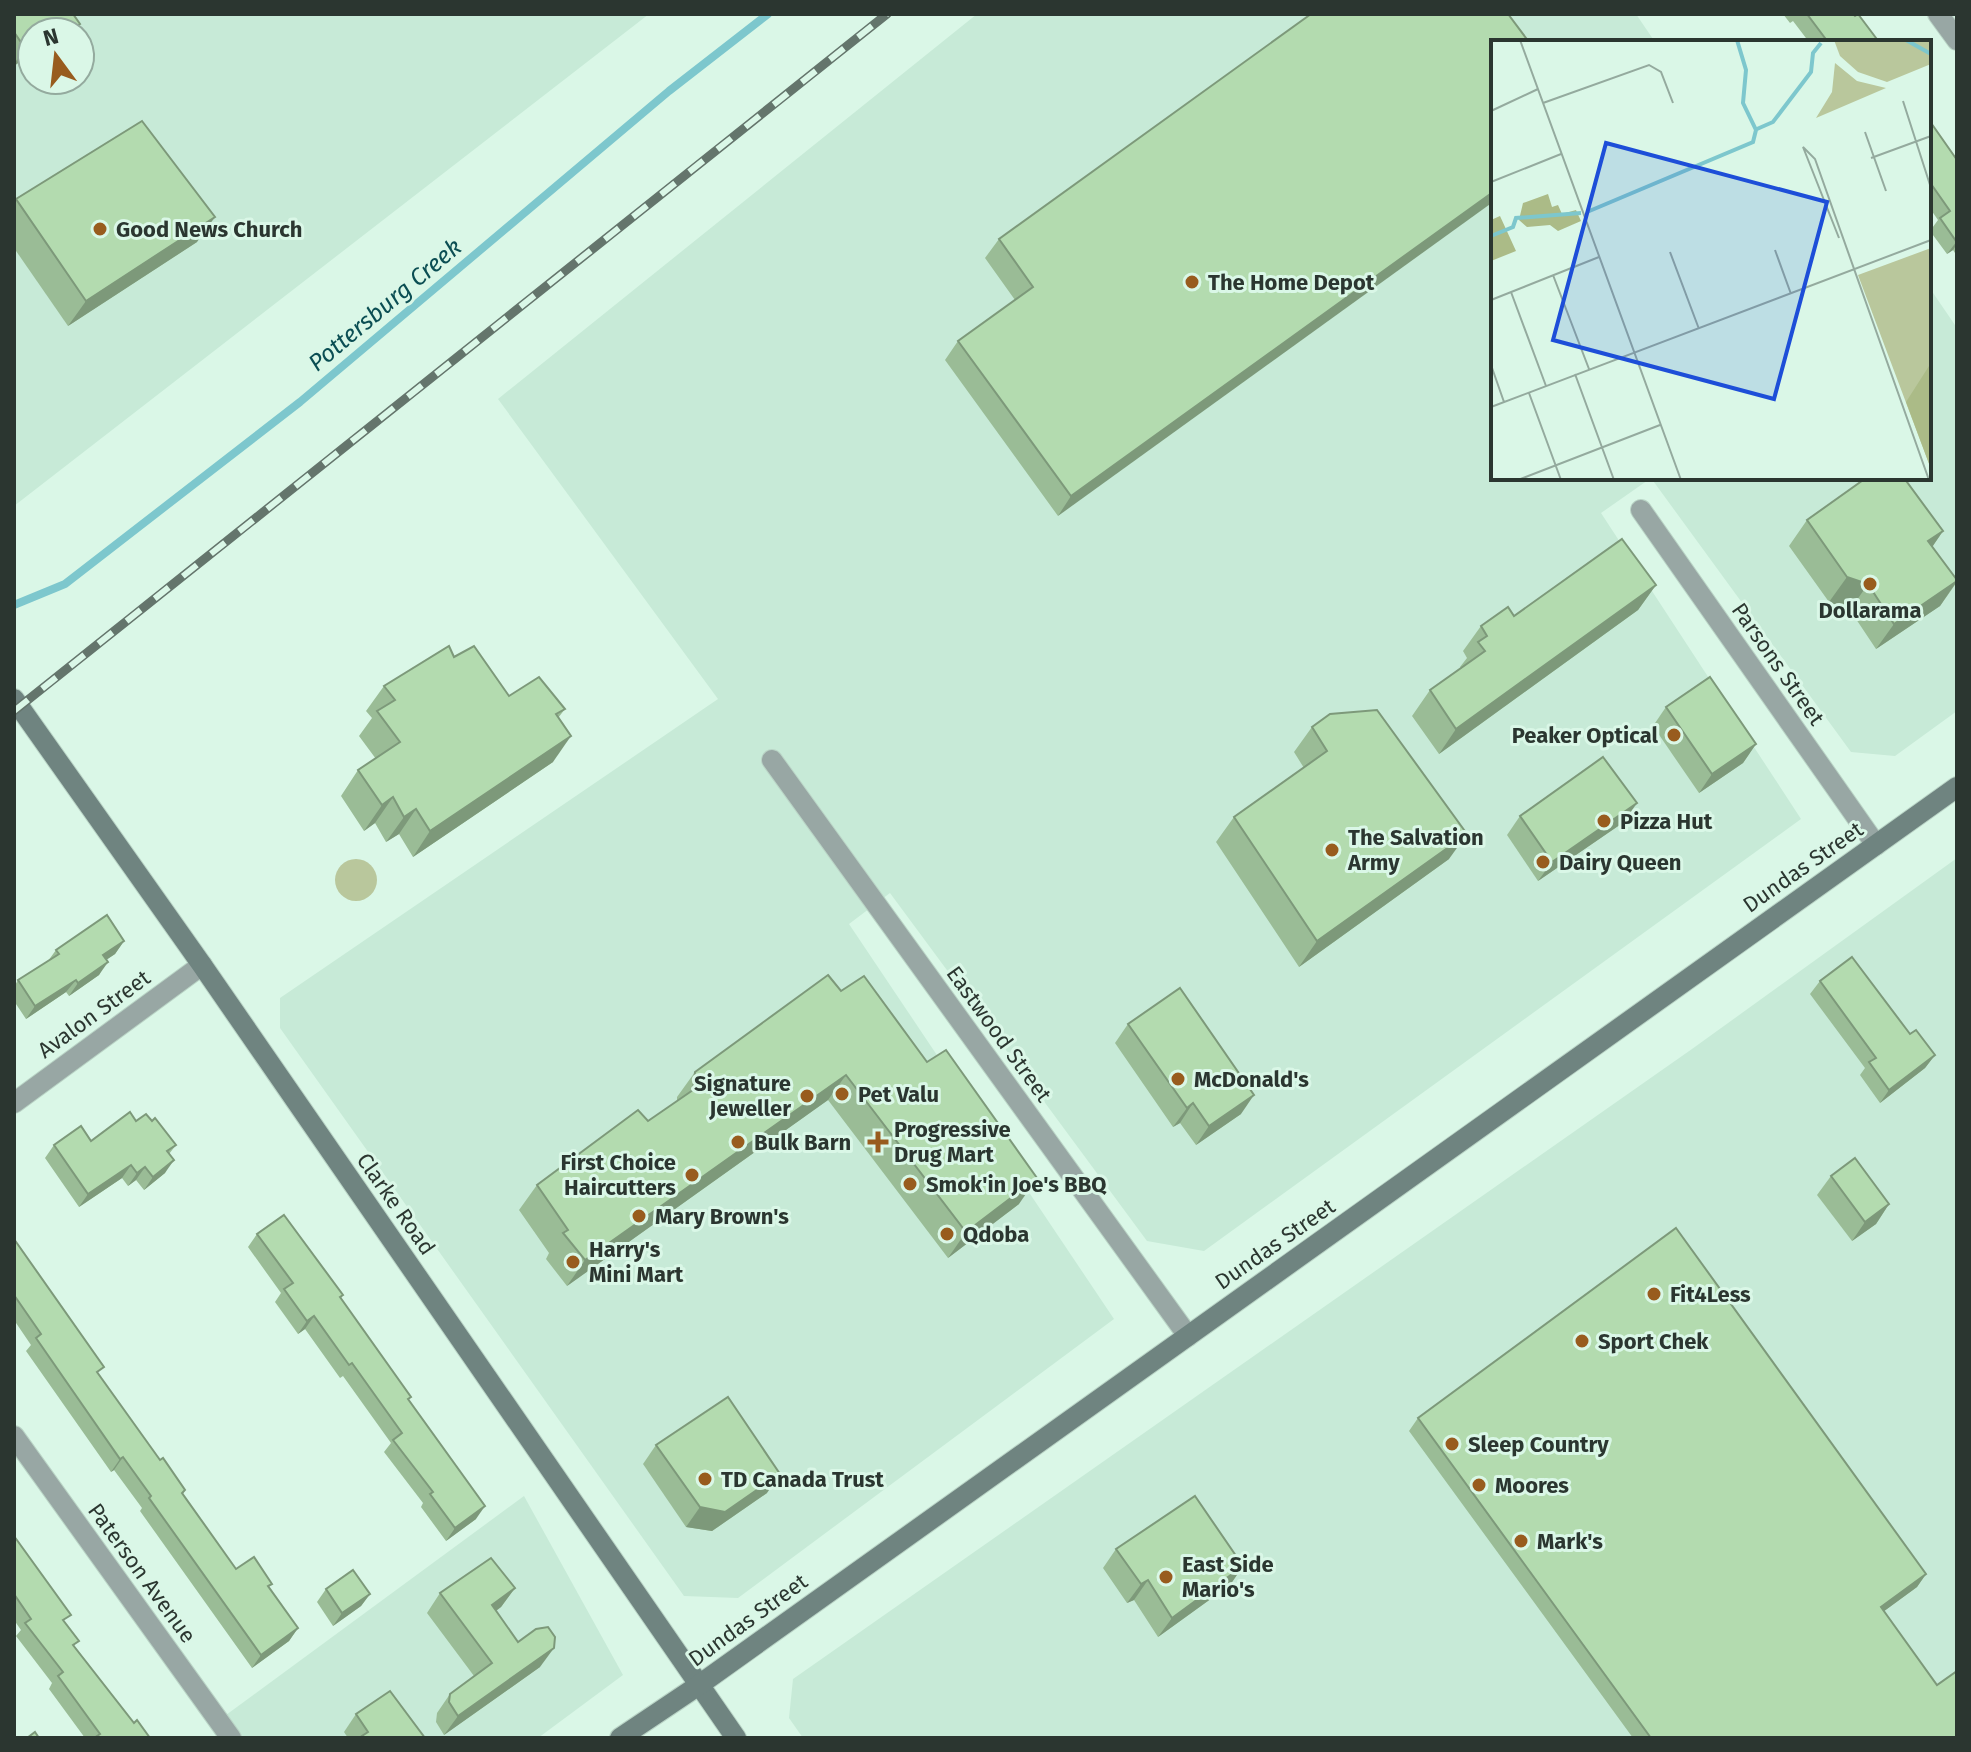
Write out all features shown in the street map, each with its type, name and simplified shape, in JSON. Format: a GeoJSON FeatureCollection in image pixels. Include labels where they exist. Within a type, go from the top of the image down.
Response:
{"type":"FeatureCollection","features":[{"type":"Feature","properties":{"kind":"main road","name":"Clarke Road"},"geometry":{"type":"LineString","coordinates":[[14,699],[202,965],[736,1738]]}},
{"type":"Feature","properties":{"kind":"main road","name":"Dundas Street"},"geometry":{"type":"LineString","coordinates":[[620,1738],[699,1685],[1957,787]]}},
{"type":"Feature","properties":{"kind":"street"},"geometry":{"type":"LineString","coordinates":[[1938,14],[1957,40]]}},
{"type":"Feature","properties":{"kind":"street","name":"Parsons Street"},"geometry":{"type":"LineString","coordinates":[[1641,510],[1876,845]]}},
{"type":"Feature","properties":{"kind":"street","name":"Eastwood Street"},"geometry":{"type":"LineString","coordinates":[[772,760],[1188,1336]]}},
{"type":"Feature","properties":{"kind":"street","name":"Avalon Street"},"geometry":{"type":"LineString","coordinates":[[14,1103],[202,965]]}},
{"type":"Feature","properties":{"kind":"street","name":"Paterson Avenue"},"geometry":{"type":"LineString","coordinates":[[14,1436],[231,1738]]}},
{"type":"Feature","properties":{"kind":"shaded area"},"geometry":{"type":"Polygon","coordinates":[[[14,14],[649,14],[14,506],[14,14]]]}},
{"type":"Feature","properties":{"kind":"shaded area"},"geometry":{"type":"Polygon","coordinates":[[[977,14],[1636,14],[1654,40],[1491,40],[1491,480],[1648,480],[1601,513],[1801,819],[1204,1251],[1147,1241],[890,893],[849,924],[1114,1319],[738,1598],[684,1596],[280,1028],[280,998],[718,699],[498,399],[977,14]]]}},
{"type":"Feature","properties":{"kind":"shaded area"},"geometry":{"type":"Polygon","coordinates":[[[1931,290],[1957,328],[1957,711],[1895,756],[1851,752],[1652,480],[1931,480],[1931,290]]]}},
{"type":"Feature","properties":{"kind":"shaded area"},"geometry":{"type":"Polygon","coordinates":[[[1957,858],[1957,1738],[803,1738],[789,1718],[793,1679],[1692,1049],[1957,858]]]}},
{"type":"Feature","properties":{"kind":"shaded area"},"geometry":{"type":"Polygon","coordinates":[[[356,859],[371,865],[377,880],[371,895],[356,901],[341,895],[335,880],[341,865],[356,859]]]}},
{"type":"Feature","properties":{"kind":"shaded area"},"geometry":{"type":"Polygon","coordinates":[[[524,1496],[623,1675],[538,1738],[243,1738],[226,1715],[524,1496]]]}},
{"type":"Feature","properties":{"kind":"building"},"geometry":{"type":"Polygon","coordinates":[[[14,14],[74,16],[16,16],[16,35],[14,14]]]}},
{"type":"Feature","properties":{"kind":"building","name":"The Home Depot"},"geometry":{"type":"Polygon","coordinates":[[[1311,14],[1508,14],[1528,40],[1491,40],[1491,193],[1071,496],[958,341],[1033,287],[999,239],[1311,14]]]}},
{"type":"Feature","properties":{"kind":"building"},"geometry":{"type":"Polygon","coordinates":[[[1807,14],[1858,14],[1878,40],[1826,40],[1807,14]]]}},
{"type":"Feature","properties":{"kind":"building","name":"Good News Church"},"geometry":{"type":"Polygon","coordinates":[[[142,121],[215,217],[86,301],[16,199],[142,121]]]}},
{"type":"Feature","properties":{"kind":"building"},"geometry":{"type":"Polygon","coordinates":[[[1931,123],[1957,160],[1956,241],[1940,218],[1950,211],[1931,184],[1931,123]]]}},
{"type":"Feature","properties":{"kind":"building","name":"Dollarama"},"geometry":{"type":"Polygon","coordinates":[[[1863,480],[1905,480],[1943,531],[1928,541],[1957,581],[1894,624],[1868,584],[1847,577],[1807,520],[1863,480]]]}},
{"type":"Feature","properties":{"kind":"building"},"geometry":{"type":"Polygon","coordinates":[[[1622,539],[1656,585],[1456,729],[1430,690],[1485,651],[1478,642],[1487,636],[1481,626],[1508,607],[1514,616],[1622,539]]]}},
{"type":"Feature","properties":{"kind":"building"},"geometry":{"type":"Polygon","coordinates":[[[449,646],[454,657],[474,646],[509,696],[539,677],[565,709],[556,714],[571,736],[430,831],[416,809],[404,817],[393,797],[382,805],[358,770],[400,742],[377,711],[395,700],[384,686],[449,646]]]}},
{"type":"Feature","properties":{"kind":"building"},"geometry":{"type":"Polygon","coordinates":[[[1710,677],[1756,744],[1712,774],[1666,707],[1710,677]]]}},
{"type":"Feature","properties":{"kind":"building","name":"The Salvation Army"},"geometry":{"type":"Polygon","coordinates":[[[1377,710],[1467,834],[1317,941],[1234,817],[1327,751],[1312,727],[1330,714],[1377,710]]]}},
{"type":"Feature","properties":{"kind":"building"},"geometry":{"type":"Polygon","coordinates":[[[1603,757],[1637,803],[1552,862],[1520,816],[1603,757]]]}},
{"type":"Feature","properties":{"kind":"building"},"geometry":{"type":"Polygon","coordinates":[[[107,915],[124,941],[103,955],[108,962],[78,983],[76,980],[35,1006],[18,980],[59,954],[56,950],[107,915]]]}},
{"type":"Feature","properties":{"kind":"building"},"geometry":{"type":"Polygon","coordinates":[[[1852,957],[1910,1034],[1916,1030],[1935,1055],[1889,1090],[1869,1062],[1876,1058],[1820,981],[1852,957]]]}},
{"type":"Feature","properties":{"kind":"building"},"geometry":{"type":"Polygon","coordinates":[[[828,975],[841,991],[864,976],[927,1062],[946,1050],[1037,1178],[966,1232],[846,1075],[585,1260],[563,1233],[568,1230],[537,1185],[638,1110],[648,1121],[693,1090],[695,1072],[828,975]]]}},
{"type":"Feature","properties":{"kind":"building"},"geometry":{"type":"Polygon","coordinates":[[[1180,988],[1254,1095],[1209,1126],[1193,1103],[1187,1108],[1128,1024],[1180,988]]]}},
{"type":"Feature","properties":{"kind":"building"},"geometry":{"type":"Polygon","coordinates":[[[130,1112],[136,1121],[146,1114],[152,1121],[155,1118],[176,1145],[167,1151],[174,1160],[153,1177],[145,1167],[137,1173],[131,1165],[88,1194],[54,1145],[81,1126],[91,1141],[130,1112]]]}},
{"type":"Feature","properties":{"kind":"building"},"geometry":{"type":"Polygon","coordinates":[[[1855,1158],[1889,1204],[1865,1222],[1831,1176],[1855,1158]]]}},
{"type":"Feature","properties":{"kind":"building"},"geometry":{"type":"Polygon","coordinates":[[[284,1215],[343,1295],[340,1297],[411,1397],[408,1399],[485,1506],[455,1528],[430,1494],[433,1492],[393,1440],[402,1433],[352,1363],[349,1365],[314,1316],[307,1321],[284,1289],[293,1283],[257,1234],[284,1215]]]}},
{"type":"Feature","properties":{"kind":"building"},"geometry":{"type":"Polygon","coordinates":[[[1676,1228],[1926,1574],[1881,1607],[1937,1685],[1957,1671],[1957,1738],[1651,1738],[1418,1418],[1676,1228]]]}},
{"type":"Feature","properties":{"kind":"building"},"geometry":{"type":"Polygon","coordinates":[[[14,1239],[104,1367],[97,1372],[160,1460],[163,1458],[185,1490],[182,1493],[236,1569],[254,1557],[272,1584],[268,1586],[298,1628],[261,1655],[36,1338],[41,1334],[14,1295],[14,1239]]]}},
{"type":"Feature","properties":{"kind":"building","name":"TD Canada Trust"},"geometry":{"type":"Polygon","coordinates":[[[728,1397],[780,1474],[725,1512],[700,1507],[656,1445],[728,1397]]]}},
{"type":"Feature","properties":{"kind":"building","name":"East Side Mario's"},"geometry":{"type":"Polygon","coordinates":[[[1195,1496],[1243,1566],[1172,1618],[1148,1580],[1141,1584],[1116,1549],[1195,1496]]]}},
{"type":"Feature","properties":{"kind":"building"},"geometry":{"type":"Polygon","coordinates":[[[14,1536],[71,1615],[63,1620],[79,1641],[73,1645],[134,1723],[137,1720],[150,1738],[94,1738],[100,1734],[58,1676],[63,1672],[25,1623],[31,1619],[14,1594],[14,1536]]]}},
{"type":"Feature","properties":{"kind":"building"},"geometry":{"type":"Polygon","coordinates":[[[491,1558],[515,1588],[492,1605],[518,1642],[536,1629],[548,1627],[555,1637],[554,1648],[458,1716],[449,1702],[450,1694],[492,1663],[440,1593],[491,1558]]]}},
{"type":"Feature","properties":{"kind":"building"},"geometry":{"type":"Polygon","coordinates":[[[353,1570],[370,1594],[342,1613],[326,1589],[353,1570]]]}},
{"type":"Feature","properties":{"kind":"building"},"geometry":{"type":"Polygon","coordinates":[[[390,1691],[425,1738],[362,1736],[368,1732],[356,1714],[390,1691]]]}},
{"type":"Feature","properties":{"kind":"waterway","name":"Pottersburg Creek"},"geometry":{"type":"LineString","coordinates":[[14,605],[65,584],[300,402],[669,91],[768,14]]}},
{"type":"Feature","properties":{"kind":"railway"},"geometry":{"type":"LineString","coordinates":[[14,711],[887,14]]}},
{"type":"Feature","properties":{"kind":"place","name":"Good News Church"},"geometry":{"type":"Point","coordinates":[100,229]}},
{"type":"Feature","properties":{"kind":"place","name":"The Home Depot"},"geometry":{"type":"Point","coordinates":[1192,282]}},
{"type":"Feature","properties":{"kind":"place","name":"Dollarama"},"geometry":{"type":"Point","coordinates":[1870,584]}},
{"type":"Feature","properties":{"kind":"place","name":"Peaker Optical"},"geometry":{"type":"Point","coordinates":[1674,735]}},
{"type":"Feature","properties":{"kind":"place","name":"Pizza Hut"},"geometry":{"type":"Point","coordinates":[1604,821]}},
{"type":"Feature","properties":{"kind":"place","name":"The Salvation Army"},"geometry":{"type":"Point","coordinates":[1332,850]}},
{"type":"Feature","properties":{"kind":"place","name":"Dairy Queen"},"geometry":{"type":"Point","coordinates":[1543,862]}},
{"type":"Feature","properties":{"kind":"place","name":"McDonald's"},"geometry":{"type":"Point","coordinates":[1178,1079]}},
{"type":"Feature","properties":{"kind":"place","name":"Pet Valu"},"geometry":{"type":"Point","coordinates":[842,1094]}},
{"type":"Feature","properties":{"kind":"place","name":"Signature Jeweller"},"geometry":{"type":"Point","coordinates":[807,1096]}},
{"type":"Feature","properties":{"kind":"place","name":"Bulk Barn"},"geometry":{"type":"Point","coordinates":[738,1142]}},
{"type":"Feature","properties":{"kind":"place","name":"Progressive Drug Mart"},"geometry":{"type":"Point","coordinates":[878,1142]}},
{"type":"Feature","properties":{"kind":"place","name":"First Choice Haircutters"},"geometry":{"type":"Point","coordinates":[692,1175]}},
{"type":"Feature","properties":{"kind":"place","name":"Smok'in Joe's BBQ"},"geometry":{"type":"Point","coordinates":[910,1184]}},
{"type":"Feature","properties":{"kind":"place","name":"Mary Brown's"},"geometry":{"type":"Point","coordinates":[639,1216]}},
{"type":"Feature","properties":{"kind":"place","name":"Qdoba"},"geometry":{"type":"Point","coordinates":[947,1234]}},
{"type":"Feature","properties":{"kind":"place","name":"Harry's Mini Mart"},"geometry":{"type":"Point","coordinates":[573,1262]}},
{"type":"Feature","properties":{"kind":"place","name":"Fit4Less"},"geometry":{"type":"Point","coordinates":[1654,1294]}},
{"type":"Feature","properties":{"kind":"place","name":"Sport Chek"},"geometry":{"type":"Point","coordinates":[1582,1341]}},
{"type":"Feature","properties":{"kind":"place","name":"Sleep Country"},"geometry":{"type":"Point","coordinates":[1452,1444]}},
{"type":"Feature","properties":{"kind":"place","name":"TD Canada Trust"},"geometry":{"type":"Point","coordinates":[705,1479]}},
{"type":"Feature","properties":{"kind":"place","name":"Moores"},"geometry":{"type":"Point","coordinates":[1479,1485]}},
{"type":"Feature","properties":{"kind":"place","name":"Mark's"},"geometry":{"type":"Point","coordinates":[1521,1541]}},
{"type":"Feature","properties":{"kind":"place","name":"East Side Mario's"},"geometry":{"type":"Point","coordinates":[1166,1577]}}]}
